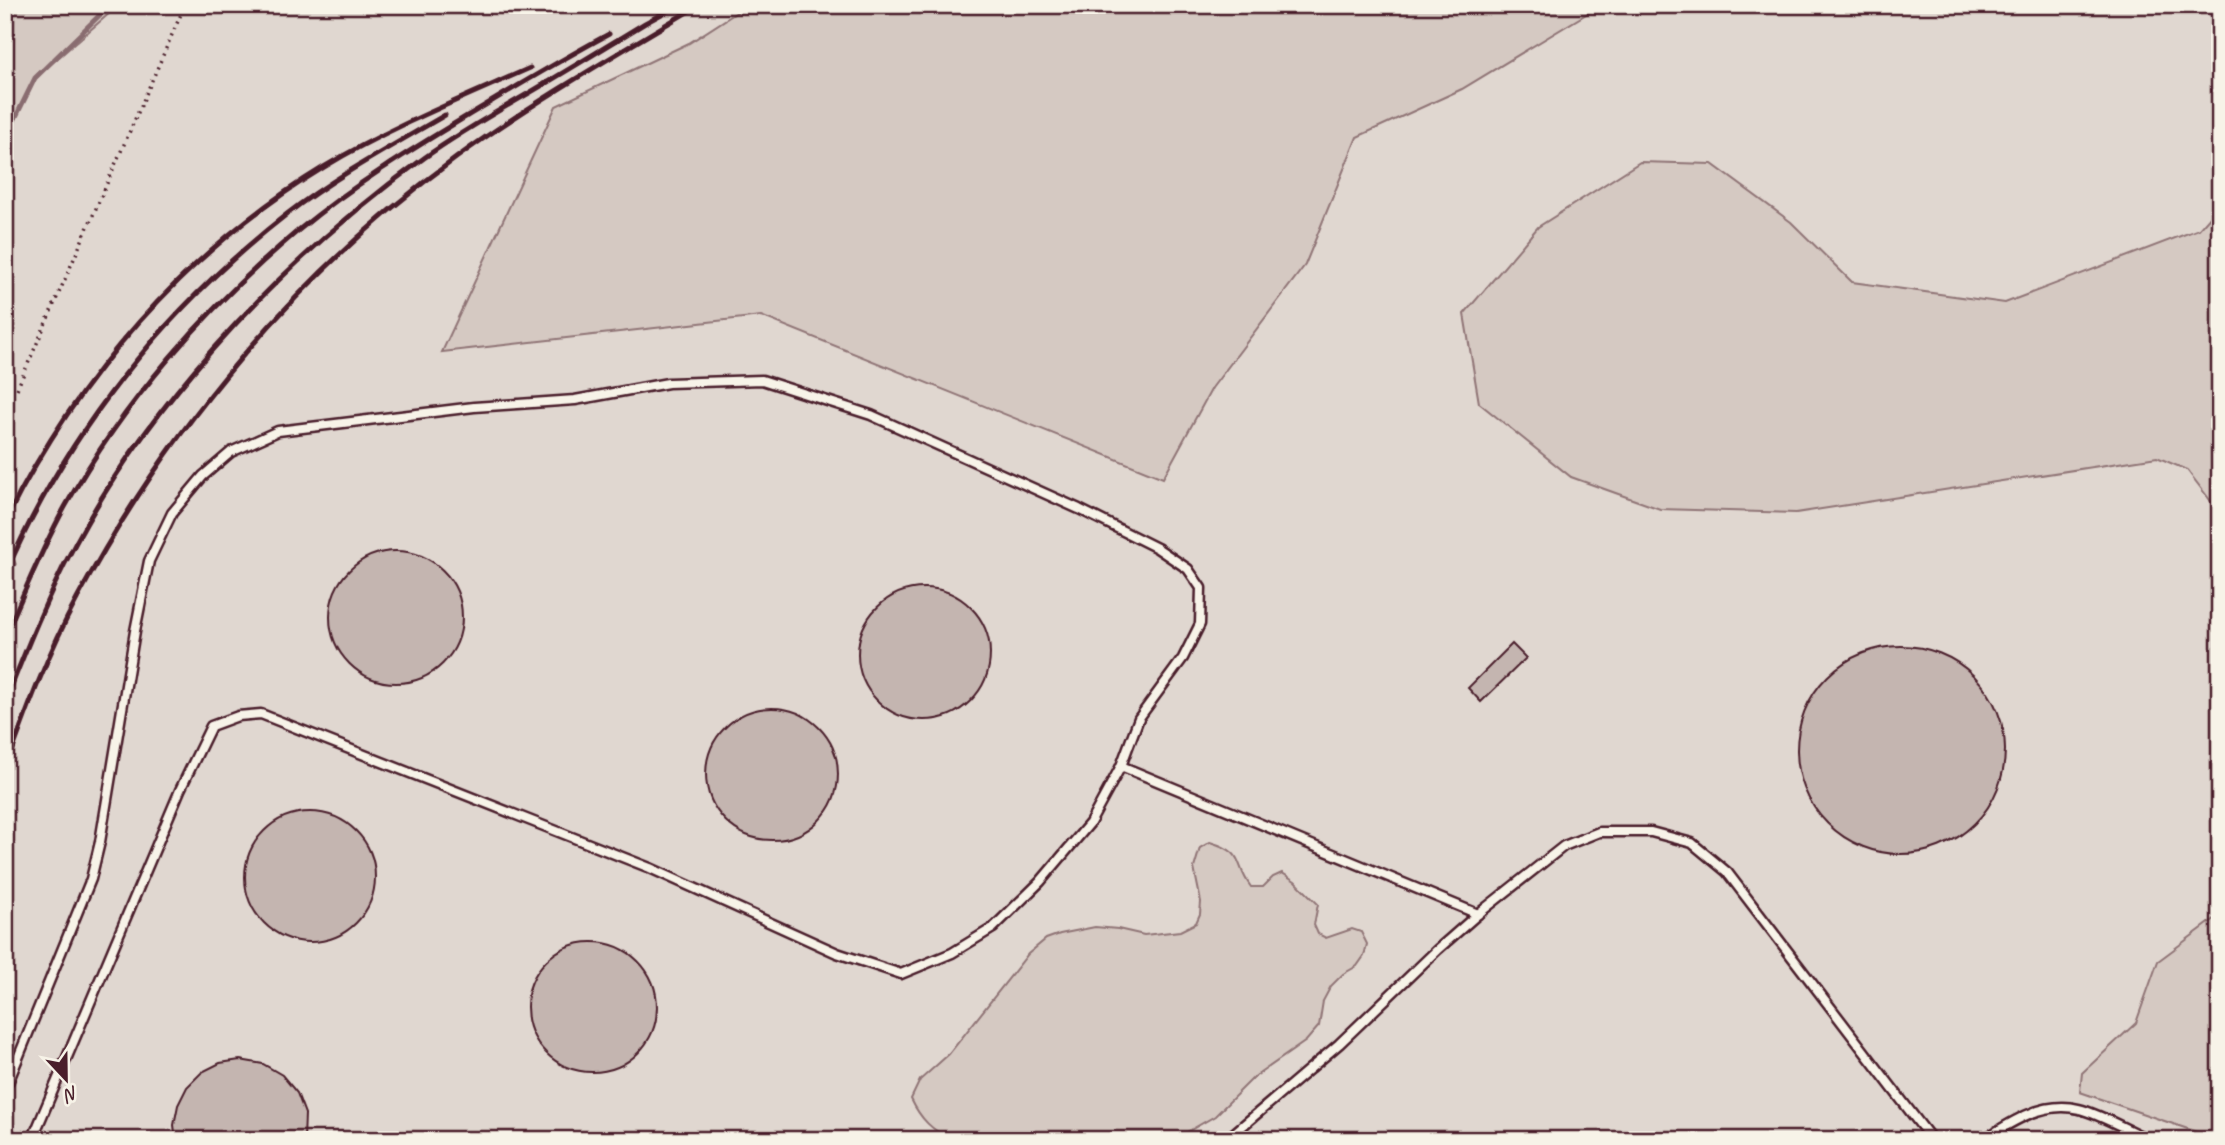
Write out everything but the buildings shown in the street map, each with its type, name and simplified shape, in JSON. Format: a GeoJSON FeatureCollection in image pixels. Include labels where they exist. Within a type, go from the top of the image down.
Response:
{"type":"FeatureCollection","features":[{"type":"Feature","properties":{"kind":"lane"},"geometry":{"type":"LineString","coordinates":[[5,1090],[91,879],[100,842],[149,561],[172,513],[202,475],[232,452],[278,431],[474,407],[575,400],[668,383],[762,380],[871,415],[1079,509],[1157,548],[1188,569],[1201,587],[1200,624],[1183,658],[1139,719],[1121,766],[1090,823],[1040,883],[993,928],[952,953],[901,974],[837,953],[650,868],[261,714],[238,716],[211,726],[180,790],[32,1140]]}},
{"type":"Feature","properties":{"kind":"lane"},"geometry":{"type":"LineString","coordinates":[[1121,766],[1478,914]]}},
{"type":"Feature","properties":{"kind":"lane"},"geometry":{"type":"LineString","coordinates":[[1226,1140],[1339,1044],[1478,914],[1564,846],[1599,832],[1651,832],[1692,843],[1727,872],[1932,1140]]}},
{"type":"Feature","properties":{"kind":"lane"},"geometry":{"type":"LineString","coordinates":[[1983,1140],[2015,1119],[2050,1107],[2079,1109],[2150,1140]]}},
{"type":"Feature","properties":{"kind":"path"},"geometry":{"type":"LineString","coordinates":[[17,389],[185,5]]}},
{"type":"Feature","properties":{"kind":"shaded area"},"geometry":{"type":"Polygon","coordinates":[[[5,5],[2220,5],[2220,1140],[5,1140],[5,5]]]}},
{"type":"Feature","properties":{"kind":"shaded area"},"geometry":{"type":"Polygon","coordinates":[[[5,5],[119,5],[35,78],[5,137],[5,5]]]}},
{"type":"Feature","properties":{"kind":"shaded area"},"geometry":{"type":"Polygon","coordinates":[[[748,5],[1601,5],[1462,89],[1357,137],[1305,265],[1212,388],[1163,478],[761,316],[442,352],[556,106],[689,43],[748,5]]]}},
{"type":"Feature","properties":{"kind":"shaded area"},"geometry":{"type":"Polygon","coordinates":[[[1640,162],[1712,164],[1791,222],[1852,282],[2005,303],[2199,229],[2220,205],[2220,513],[2187,470],[2157,457],[1796,513],[1660,509],[1571,477],[1479,403],[1464,314],[1538,227],[1640,162]]]}},
{"type":"Feature","properties":{"kind":"shaded area"},"geometry":{"type":"Polygon","coordinates":[[[1210,842],[1222,846],[1234,855],[1251,887],[1263,887],[1273,877],[1282,873],[1295,881],[1318,904],[1314,925],[1318,934],[1326,938],[1352,929],[1361,932],[1367,944],[1364,956],[1357,966],[1343,974],[1331,986],[1323,1001],[1319,1026],[1306,1041],[1253,1078],[1215,1116],[1173,1140],[952,1140],[928,1124],[911,1099],[920,1080],[949,1054],[1028,954],[1046,939],[1095,927],[1144,935],[1180,931],[1196,923],[1201,902],[1194,868],[1200,848],[1210,842]]]}},
{"type":"Feature","properties":{"kind":"shaded area"},"geometry":{"type":"Polygon","coordinates":[[[2220,915],[2220,1140],[2080,1092],[2082,1073],[2136,1023],[2158,961],[2220,915]]]}},
{"type":"Feature","properties":{"kind":"waterway"},"geometry":{"type":"LineString","coordinates":[[5,139],[35,78],[110,5]]}},
{"type":"Feature","properties":{"kind":"waterway"},"geometry":{"type":"LineString","coordinates":[[5,540],[14,564]]}},
{"type":"Feature","properties":{"kind":"railway"},"geometry":{"type":"LineString","coordinates":[[5,703],[54,586],[86,524],[124,463],[166,405],[212,350],[262,297],[314,247],[424,158],[479,122],[678,5]]}},
{"type":"Feature","properties":{"kind":"railway"},"geometry":{"type":"LineString","coordinates":[[5,771],[56,641],[113,535],[196,414],[242,357],[343,251],[398,203],[456,158],[545,98],[699,5]]}},
{"type":"Feature","properties":{"kind":"railway"},"geometry":{"type":"LineString","coordinates":[[5,636],[49,538],[88,468],[170,357],[233,290],[300,229],[360,184],[467,116],[609,34]]}},
{"type":"Feature","properties":{"kind":"railway"},"geometry":{"type":"LineString","coordinates":[[5,522],[65,417],[101,368],[139,322],[181,278],[226,238],[274,200],[324,167],[374,139],[530,68]]}},
{"type":"Feature","properties":{"kind":"railway"},"geometry":{"type":"LineString","coordinates":[[5,575],[58,472],[89,423],[123,377],[200,291],[242,251],[306,200],[364,162],[445,115]]}}]}
